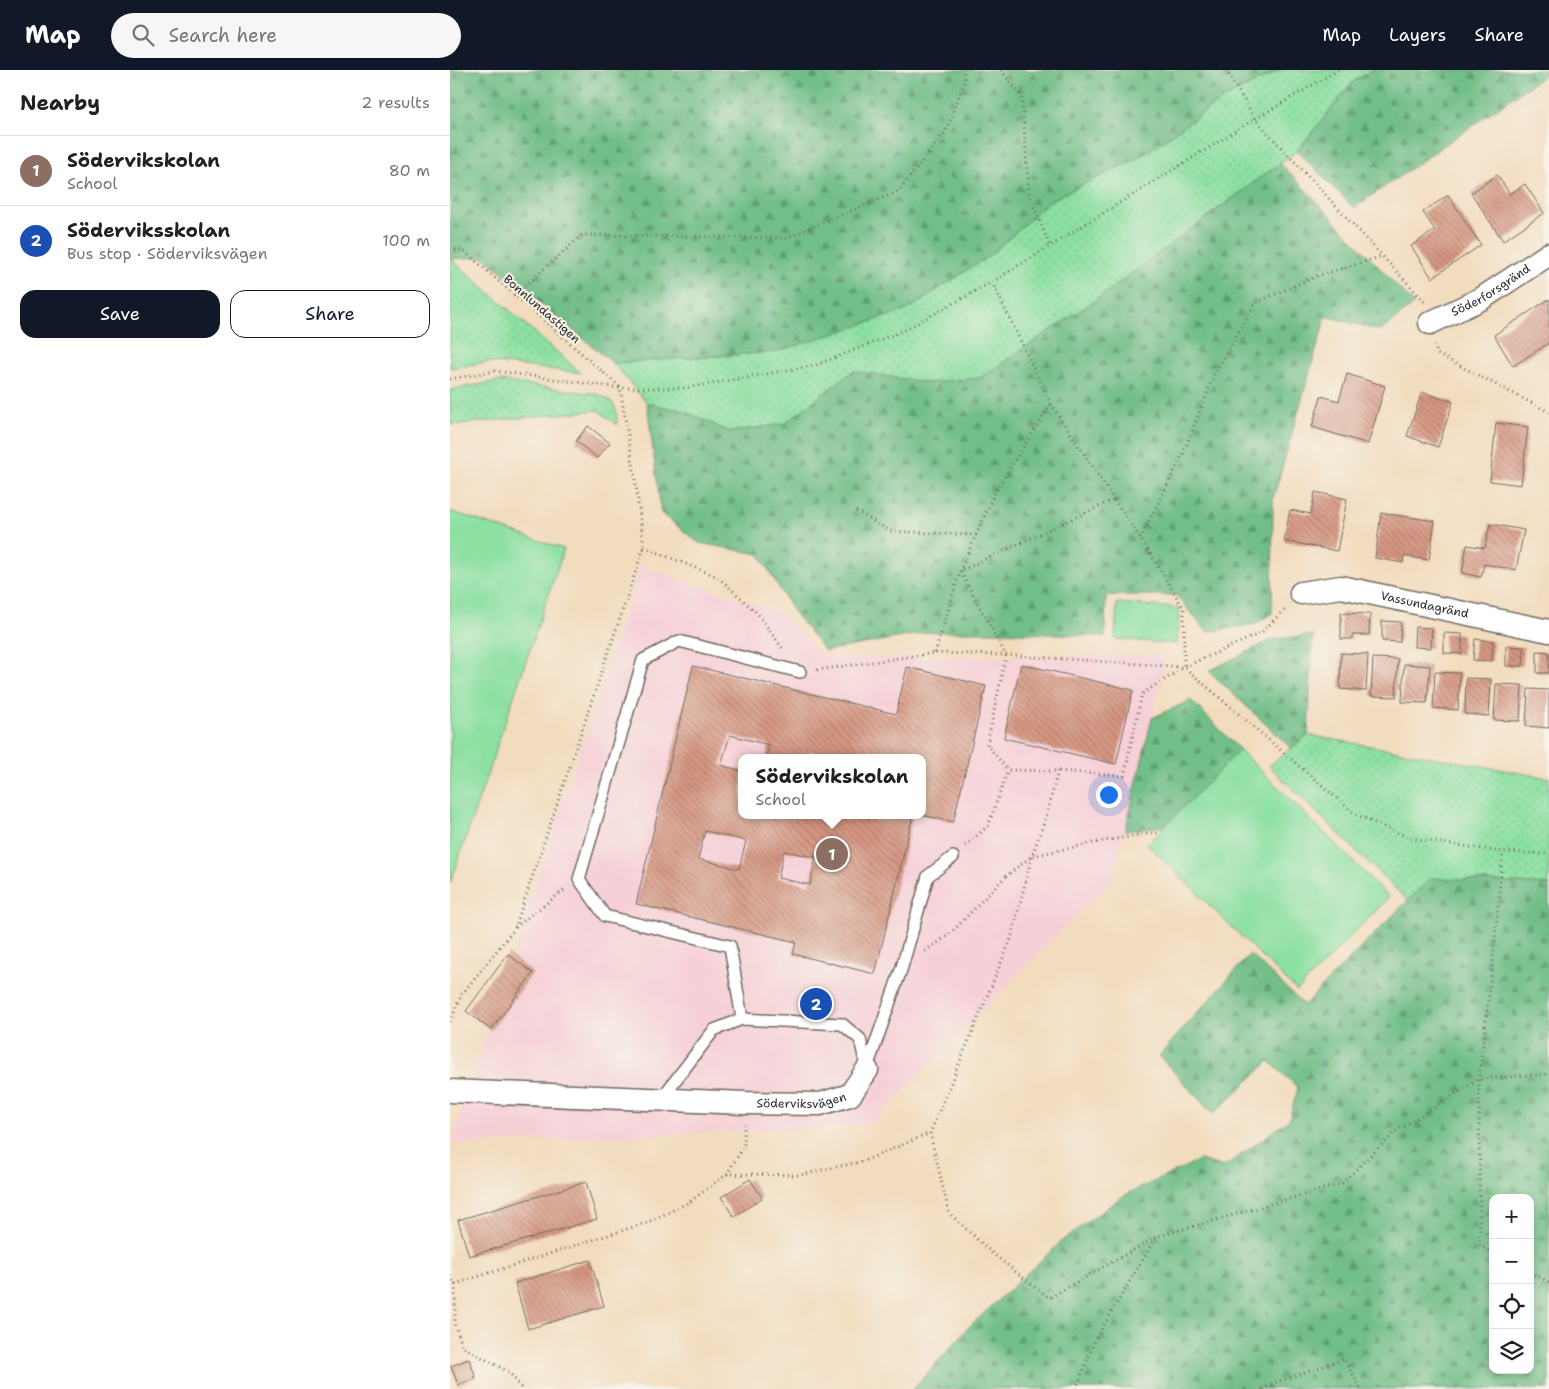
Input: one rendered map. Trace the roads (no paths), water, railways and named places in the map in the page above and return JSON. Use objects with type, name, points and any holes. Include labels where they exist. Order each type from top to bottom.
[{"type":"street","name":"Söderforsgränd","points":[[1430,323],[1481,299],[1549,254]]},
{"type":"street","name":"Vassundagränd","points":[[1301,593],[1341,587],[1549,631]]},
{"type":"street","name":"Söderviksvägen","points":[[450,1091],[744,1103],[820,1104],[850,1095],[867,1070]]},
{"type":"lane","points":[[742,1018],[730,946],[605,916],[579,879],[643,660],[679,640],[800,672]]},
{"type":"lane","points":[[867,1070],[902,967],[928,876],[953,857]]},
{"type":"lane","points":[[661,1099],[714,1030],[742,1018],[842,1024],[860,1039],[867,1070]]},
{"type":"place","name":"Södervikskolan","points":[[832,854]]},
{"type":"place","name":"Söderviksskolan","points":[[816,1004]]}]
